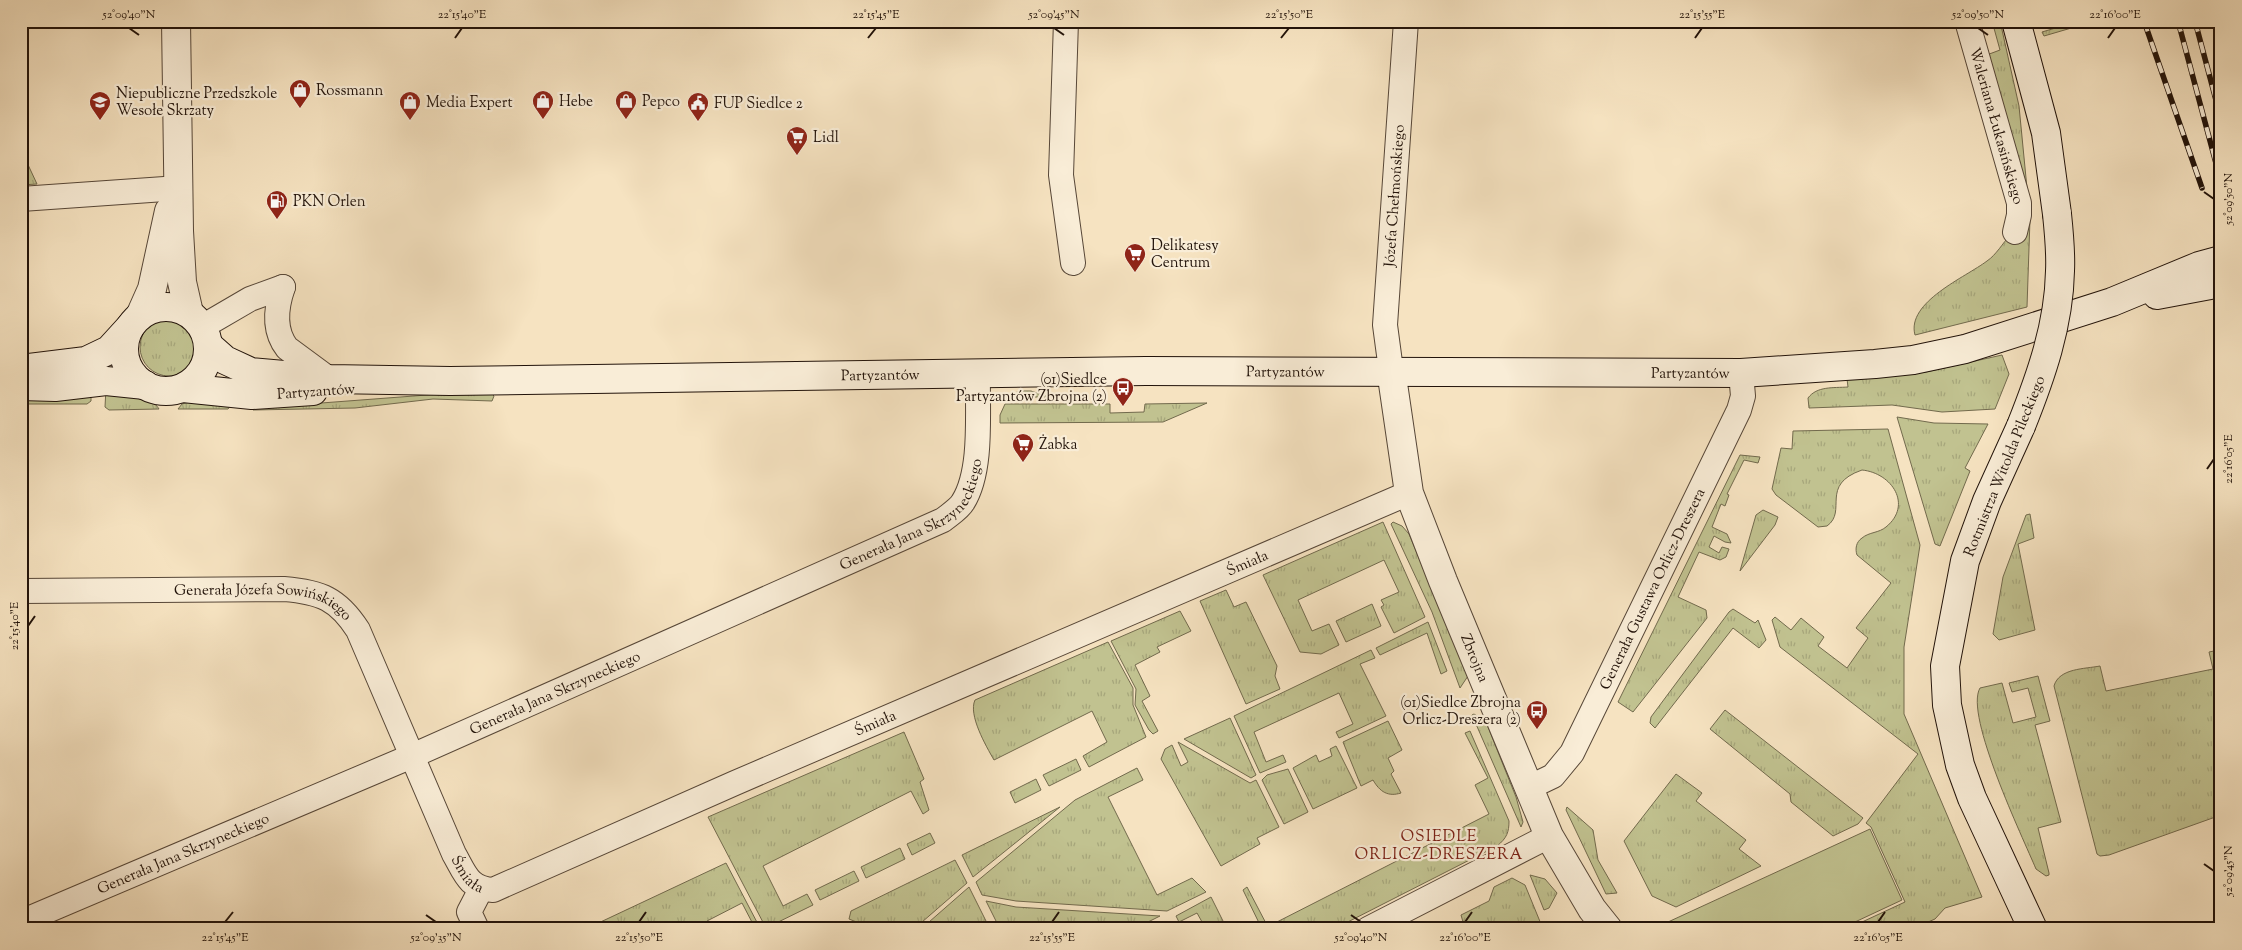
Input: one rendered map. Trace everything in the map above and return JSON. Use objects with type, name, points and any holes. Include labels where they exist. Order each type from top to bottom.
[{"type":"main road","points":[[21,386],[55,387],[106,381],[145,385],[163,390],[183,388],[194,381],[202,371],[208,358],[182,271],[178,181],[176,21]]},
{"type":"main road","name":"Rotmistrza Witolda Pileckiego","points":[[2016,21],[2046,133],[2058,214],[2060,271],[2056,316],[2045,365],[2021,426],[1987,501],[1964,561],[1945,666],[1947,705],[1960,765],[1972,798],[2033,929]]},
{"type":"main road","points":[[145,385],[134,376],[128,365],[124,353],[126,339],[152,289],[178,181]]},
{"type":"main road","name":"Partyzantów","points":[[200,328],[225,360],[251,372],[329,379],[450,381],[1391,370],[1741,373],[1913,360],[1965,349],[2112,302],[2199,266],[2221,260]]},
{"type":"main road","name":"Partyzantów","points":[[2112,302],[2221,283]]},
{"type":"main road","points":[[21,369],[86,361],[109,350],[135,322],[151,310],[164,307],[177,308],[200,328]]},
{"type":"main road","name":"Zbrojna","points":[[1391,370],[1409,492],[1443,582],[1530,787],[1548,836],[1592,909],[1608,929]]},
{"type":"main road","name":"Partyzantów","points":[[183,388],[252,395],[450,381]]},
{"type":"street","points":[[1066,21],[1062,175],[1073,263]]},
{"type":"street","name":"Józefa Chełmońskiego","points":[[1391,370],[1385,325],[1406,21]]},
{"type":"street","name":"Waleriana Łukasińskiego","points":[[1967,21],[2019,203],[2019,215],[2015,232]]},
{"type":"street","points":[[21,199],[178,181]]},
{"type":"street","points":[[200,328],[250,299],[283,287],[278,302],[277,319],[282,341],[287,348],[329,379]]},
{"type":"street","name":"Generała Gustawa Orlicz-Dreszera","points":[[1530,787],[1553,776],[1572,753],[1739,410],[1743,396],[1741,373]]},
{"type":"street","name":"Generała Jana Skrzyneckiego","points":[[21,922],[412,756],[943,520],[962,504],[972,483],[975,464],[978,374]]},
{"type":"street","name":"Śmiała","points":[[412,756],[454,854],[468,879],[481,889],[493,890],[735,783],[1409,492]]},
{"type":"street","name":"Generała Józefa Sowińskiego","points":[[21,591],[284,588],[304,590],[324,597],[345,610],[358,630],[412,756]]},
{"type":"street","points":[[1368,929],[1548,836]]},
{"type":"street","points":[[476,929],[469,912],[481,889]]},
{"type":"green space","points":[[1992,21],[2000,21],[2019,106],[2030,219],[2027,307],[1915,335],[1915,323],[1928,301],[1990,258],[2010,235],[2023,237],[1984,56],[2000,50]]},
{"type":"green space","points":[[2079,21],[2087,21],[2085,24],[2044,36],[2042,32]]},
{"type":"green space","points":[[23,154],[37,184],[21,185]]},
{"type":"green space","points":[[163,318],[175,318],[190,326],[198,341],[198,353],[190,368],[175,376],[163,376],[148,368],[140,353],[140,341],[148,326]]},
{"type":"green space","points":[[2002,355],[2009,374],[1995,409],[1942,412],[1892,405],[1809,408],[1808,398],[1812,394],[1826,388],[1848,387],[1847,379],[1926,372]]},
{"type":"green space","points":[[106,388],[143,397],[155,404],[159,409],[109,410],[105,407]]},
{"type":"green space","points":[[91,390],[91,401],[87,404],[21,404],[21,397]]},
{"type":"green space","points":[[1020,391],[1031,391],[1049,397],[1005,397]]},
{"type":"green space","points":[[440,394],[492,394],[494,396],[492,401],[433,399],[355,408],[253,410],[252,403],[295,405]]},
{"type":"green space","points":[[198,400],[232,404],[228,409],[178,409],[182,404]]},
{"type":"green space","points":[[1207,403],[1163,422],[1000,423],[1000,415],[1005,404],[1110,404],[1110,413],[1144,412],[1145,404]]},
{"type":"green space","points":[[1897,417],[1934,423],[1988,424],[1965,468],[1970,471],[1940,546],[1935,544]]},
{"type":"green space","points":[[1888,429],[1920,545],[1904,647],[1904,714],[1982,897],[1945,908],[1935,919],[1912,929],[1847,929],[1905,902],[1871,827],[1866,823],[1918,754],[1780,647],[1772,620],[1775,617],[1791,630],[1801,618],[1824,637],[1818,646],[1847,668],[1868,638],[1856,628],[1891,583],[1857,555],[1856,546],[1862,538],[1886,527],[1894,518],[1898,509],[1898,500],[1895,491],[1882,477],[1873,472],[1862,470],[1849,476],[1841,483],[1836,498],[1833,520],[1827,526],[1818,527],[1776,495],[1772,489],[1781,448],[1792,449],[1793,431]]},
{"type":"green space","points":[[1740,455],[1760,457],[1758,463],[1744,460],[1727,494],[1729,495],[1725,506],[1721,504],[1712,527],[1727,534],[1731,543],[1714,536],[1709,547],[1719,553],[1722,547],[1729,549],[1726,557],[1720,560],[1699,552],[1678,597],[1706,610],[1707,618],[1633,712],[1618,702]]},
{"type":"green space","points":[[1763,510],[1778,517],[1775,525],[1740,571],[1756,515]]},
{"type":"green space","points":[[2030,514],[2034,538],[2018,544],[2035,630],[1999,640],[1993,634],[2003,577],[2026,515]]},
{"type":"green space","points":[[1383,522],[1425,617],[1394,633],[1381,607],[1384,605],[1381,600],[1399,592],[1384,560],[1298,600],[1312,631],[1329,624],[1339,645],[1321,654],[1300,652],[1263,575]]},
{"type":"green space","points":[[1393,522],[1402,526],[1409,534],[1468,676],[1460,688],[1432,612],[1391,524]]},
{"type":"green space","points":[[1226,590],[1234,607],[1246,602],[1277,666],[1275,676],[1280,689],[1246,704],[1200,601]]},
{"type":"green space","points":[[1372,604],[1381,626],[1346,642],[1336,621]]},
{"type":"green space","points":[[1733,609],[1755,623],[1758,620],[1766,640],[1759,648],[1733,628],[1655,728],[1650,723],[1651,717]]},
{"type":"green space","points":[[1180,611],[1191,631],[1157,647],[1160,652],[1135,665],[1150,696],[1142,701],[1158,731],[1153,734],[1135,705],[1136,689],[1111,641]]},
{"type":"green space","points":[[1428,622],[1447,671],[1441,674],[1427,633],[1380,655],[1376,648]]},
{"type":"green space","points":[[1108,642],[1133,688],[1133,705],[1146,737],[1089,767],[1083,756],[1107,742],[1092,711],[994,760],[976,722],[973,706],[975,700]]},
{"type":"green space","points":[[1371,650],[1375,658],[1360,664],[1386,716],[1339,738],[1336,732],[1353,724],[1339,693],[1254,732],[1266,762],[1283,755],[1286,762],[1260,773],[1234,716]]},
{"type":"green space","points":[[2219,650],[2221,657],[2221,815],[2109,855],[2100,856],[2097,854],[2054,686],[2057,680],[2073,670],[2100,666],[2106,691],[2213,669],[2209,652]]},
{"type":"green space","points":[[2038,676],[2050,721],[2035,725],[2061,822],[2038,828],[2049,873],[2046,876],[2036,869],[2008,805],[1987,749],[1977,702],[1980,688],[2002,683],[2013,723],[2036,717],[2028,688],[2012,692],[2009,683]]},
{"type":"green space","points":[[1725,710],[1863,818],[1858,824],[1833,836],[1791,802],[1790,794],[1710,729]]},
{"type":"green space","points":[[1474,714],[1486,722],[1516,797],[1523,822],[1521,827],[1472,715]]},
{"type":"green space","points":[[1230,718],[1256,775],[1251,778],[1184,739]]},
{"type":"green space","points":[[1388,721],[1402,750],[1388,758],[1394,771],[1391,774],[1401,793],[1396,794],[1388,794],[1379,788],[1373,780],[1361,786],[1343,742]]},
{"type":"green space","points":[[1470,731],[1509,821],[1507,835],[1503,840],[1497,846],[1334,929],[1276,929],[1273,924],[1489,814],[1475,785],[1488,778],[1465,733]]},
{"type":"green space","points":[[904,732],[924,779],[920,782],[929,810],[923,814],[911,791],[763,866],[783,906],[807,894],[813,905],[766,928],[708,817]]},
{"type":"green space","points":[[1178,742],[1250,783],[1256,780],[1279,827],[1257,838],[1260,844],[1221,866],[1161,759],[1165,749],[1172,745],[1181,766],[1188,762]]},
{"type":"green space","points":[[1336,746],[1357,788],[1313,809],[1293,768],[1316,755],[1319,762],[1332,756],[1330,749]]},
{"type":"green space","points":[[1076,759],[1081,770],[1049,786],[1043,775]]},
{"type":"green space","points":[[1137,768],[1143,780],[1108,797],[1157,895],[1192,878],[1206,892],[1167,911],[1016,901],[982,895],[976,882],[1075,800]]},
{"type":"green space","points":[[1288,769],[1308,812],[1284,824],[1262,780],[1267,775]]},
{"type":"green space","points":[[1676,774],[1702,793],[1696,801],[1746,840],[1739,849],[1761,866],[1676,907],[1652,896],[1624,841]]},
{"type":"green space","points":[[1036,779],[1041,790],[1015,803],[1010,792]]},
{"type":"green space","points":[[1060,807],[973,877],[962,855]]},
{"type":"green space","points":[[1567,807],[1593,830],[1598,860],[1617,893],[1606,894],[1566,810]]},
{"type":"green space","points":[[1870,829],[1902,900],[1840,929],[1671,929],[1668,922]]},
{"type":"green space","points":[[930,833],[935,843],[912,855],[907,844]]},
{"type":"green space","points":[[900,848],[905,859],[866,878],[861,867]]},
{"type":"green space","points":[[955,860],[967,883],[914,929],[874,929],[849,919],[851,911]]},
{"type":"green space","points":[[726,863],[760,928],[754,926],[742,903],[707,921],[711,929],[594,929],[592,926]]},
{"type":"green space","points":[[854,871],[859,881],[820,900],[815,890]]},
{"type":"green space","points":[[1530,875],[1545,879],[1557,893],[1549,908],[1544,910]]},
{"type":"green space","points":[[1512,878],[1525,885],[1541,924],[1539,929],[1465,929],[1461,915],[1489,901],[1494,887]]},
{"type":"green space","points":[[969,887],[990,929],[921,929]]},
{"type":"green space","points":[[1247,887],[1269,929],[1262,929],[1243,890]]},
{"type":"green space","points":[[1211,897],[1227,929],[1206,929],[1197,913],[1179,922],[1176,916]]},
{"type":"green space","points":[[986,901],[1016,907],[1160,916],[1134,929],[1000,929]]},
{"type":"railway","points":[[2144,21],[2202,188]]},
{"type":"railway","points":[[2178,21],[2221,182]]},
{"type":"railway","points":[[2195,21],[2221,119]]},
{"type":"railway","points":[[2218,21],[2221,34]]},
{"type":"place","name":"Rossmann","points":[[300,109]]},
{"type":"place","name":"Hebe","points":[[543,120]]},
{"type":"place","name":"Pepco","points":[[626,120]]},
{"type":"place","name":"Niepubliczne Przedszkole Wesołe Skrzaty","points":[[100,121]]},
{"type":"place","name":"Media Expert","points":[[410,121]]},
{"type":"place","name":"FUP Siedlce 2","points":[[698,122]]},
{"type":"place","name":"Lidl","points":[[797,156]]},
{"type":"place","name":"PKN Orlen","points":[[277,220]]},
{"type":"place","name":"Delikatesy Centrum","points":[[1135,273]]},
{"type":"place","name":"(01)Siedlce Partyzantów Zbrojna (2)","points":[[1123,407]]},
{"type":"place","name":"Żabka","points":[[1023,463]]},
{"type":"place","name":"(01)Siedlce Zbrojna Orlicz-Dreszera (2)","points":[[1537,730]]},
{"type":"district","name":"OSIEDLE ORLICZ-DRESZERA","points":[[1439,844]]}]
